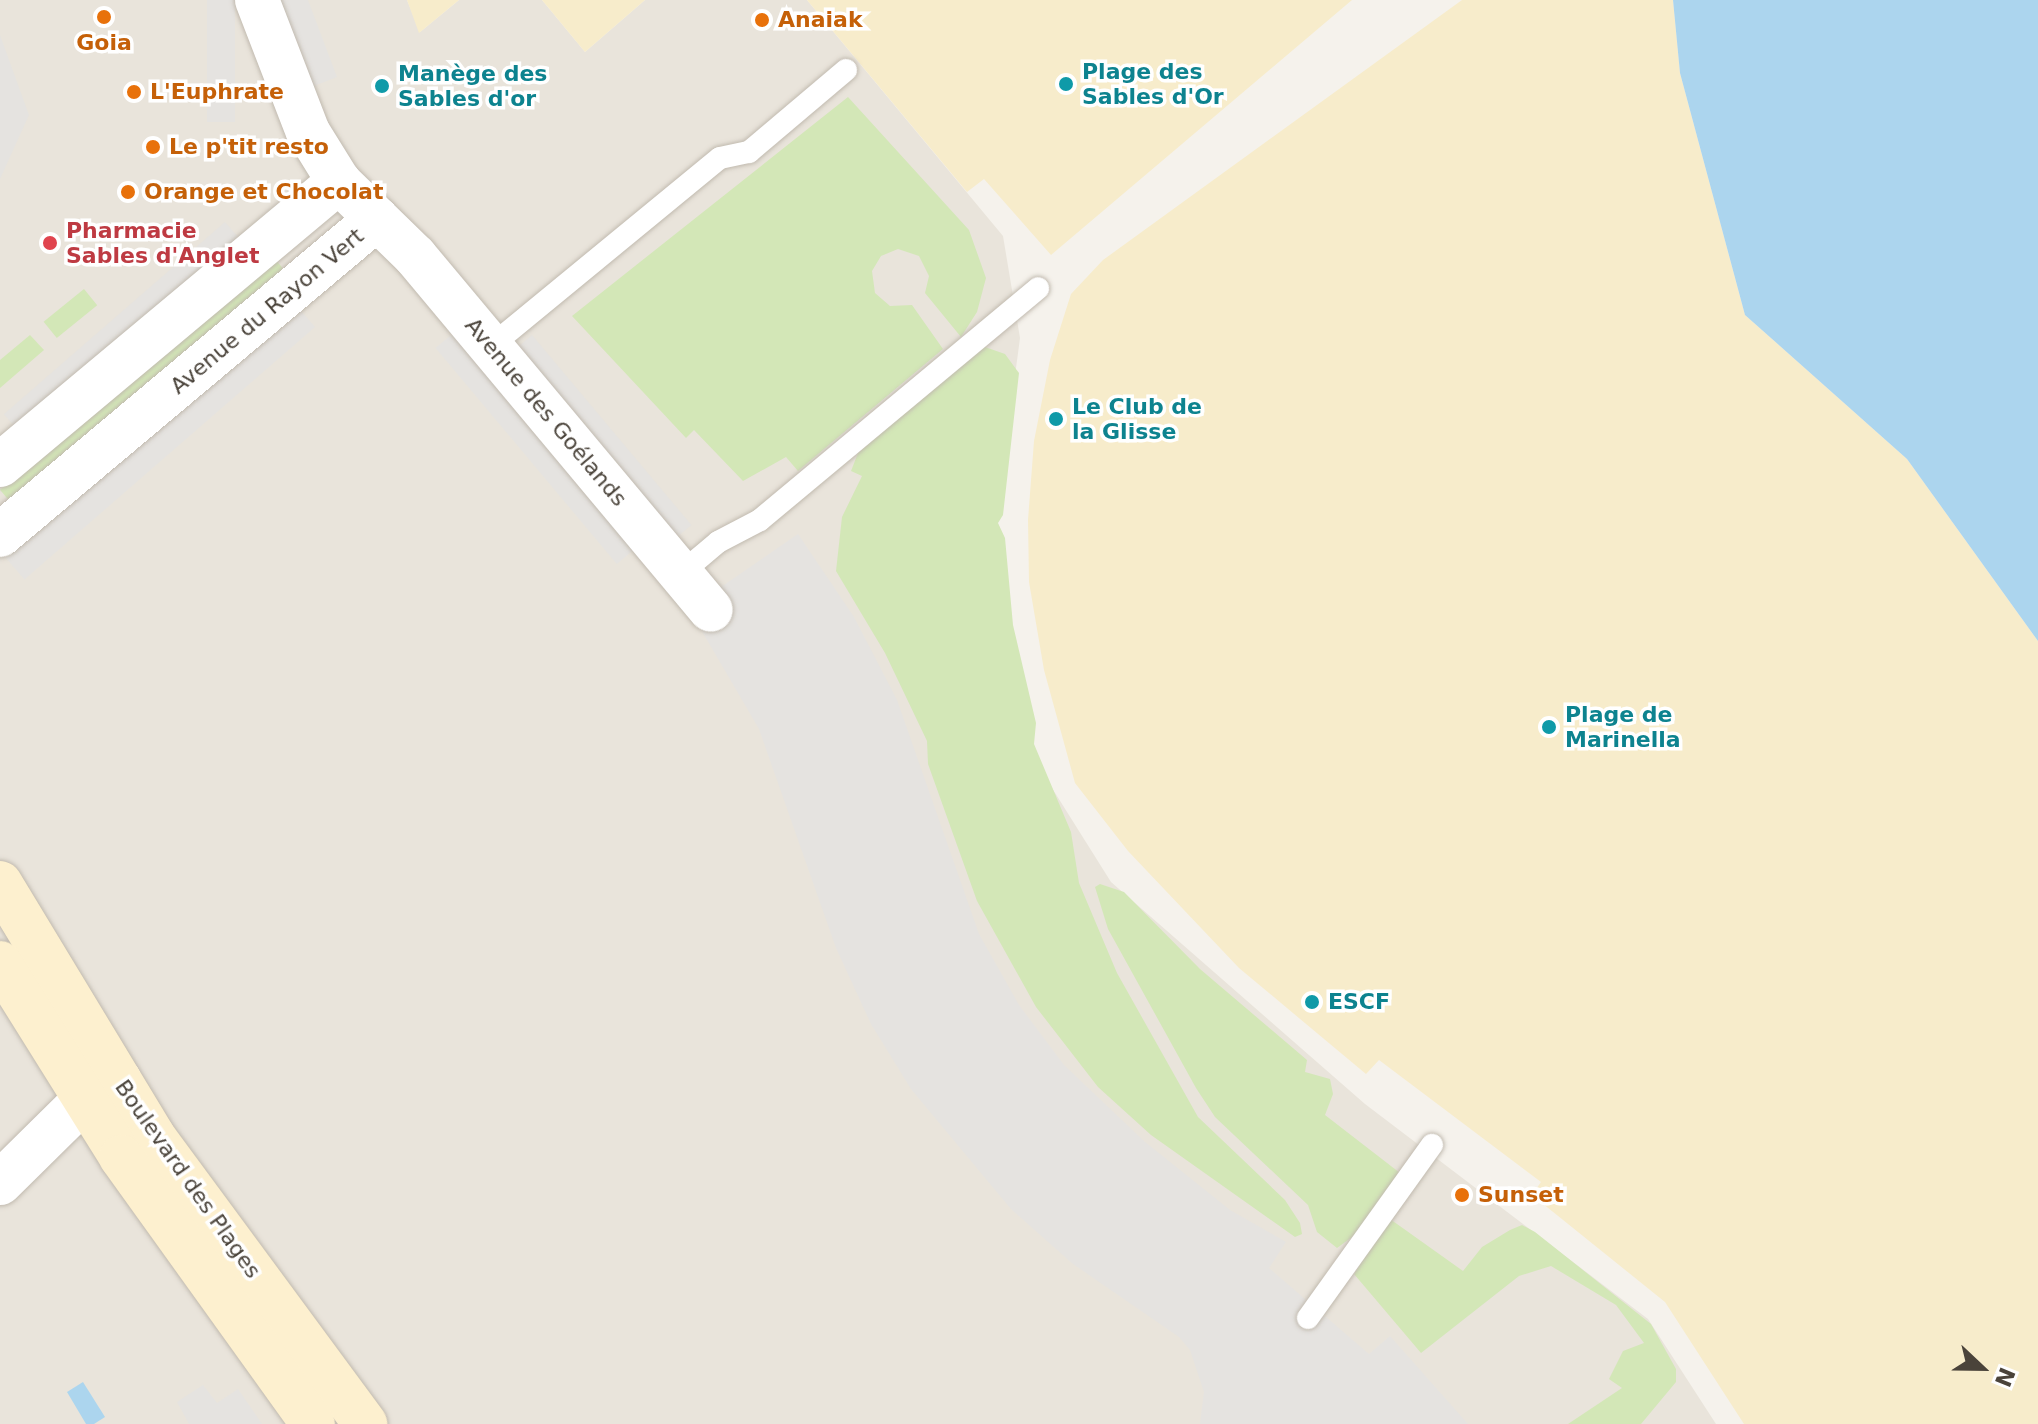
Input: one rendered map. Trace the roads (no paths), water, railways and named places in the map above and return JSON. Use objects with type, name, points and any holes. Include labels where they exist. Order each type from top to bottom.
[{"type":"main road","name":"Boulevard des Plages","points":[[0,883],[102,1091],[153,1136],[365,1424]]},
{"type":"main road","name":"Boulevard des Plages","points":[[0,963],[102,1091],[313,1424]]},
{"type":"street","name":"Avenue du Rayon Vert","points":[[0,535],[377,219],[339,182],[308,132],[257,0]]},
{"type":"street","points":[[0,465],[339,182]]},
{"type":"street","name":"Avenue des Goélands","points":[[377,219],[491,346],[711,610]]},
{"type":"street","points":[[0,1183],[102,1091]]},
{"type":"lane","points":[[491,346],[720,158],[749,152],[846,70]]},
{"type":"lane","points":[[679,575],[718,542],[760,520],[1038,288]]},
{"type":"lane","points":[[1308,1318],[1432,1145]]},
{"type":"water","points":[[1673,0],[2038,0],[2038,641],[1907,459],[1745,315],[1680,73]]},
{"type":"water","points":[[83,1382],[105,1417],[94,1424],[86,1424],[67,1392]]},
{"type":"place","name":"Goia","points":[[104,17]]},
{"type":"place","name":"Anaiak","points":[[762,20]]},
{"type":"place","name":"Plage des Sables d'Or","points":[[1066,84]]},
{"type":"place","name":"Manège des Sables d'or","points":[[382,86]]},
{"type":"place","name":"L'Euphrate","points":[[134,92]]},
{"type":"place","name":"Le p'tit resto","points":[[153,147]]},
{"type":"place","name":"Orange et Chocolat","points":[[128,192]]},
{"type":"place","name":"Pharmacie Sables d'Anglet","points":[[50,243]]},
{"type":"place","name":"Le Club de la Glisse","points":[[1056,419]]},
{"type":"place","name":"Plage de Marinella","points":[[1549,727]]},
{"type":"place","name":"ESCF","points":[[1312,1002]]},
{"type":"place","name":"Sunset","points":[[1462,1195]]}]
